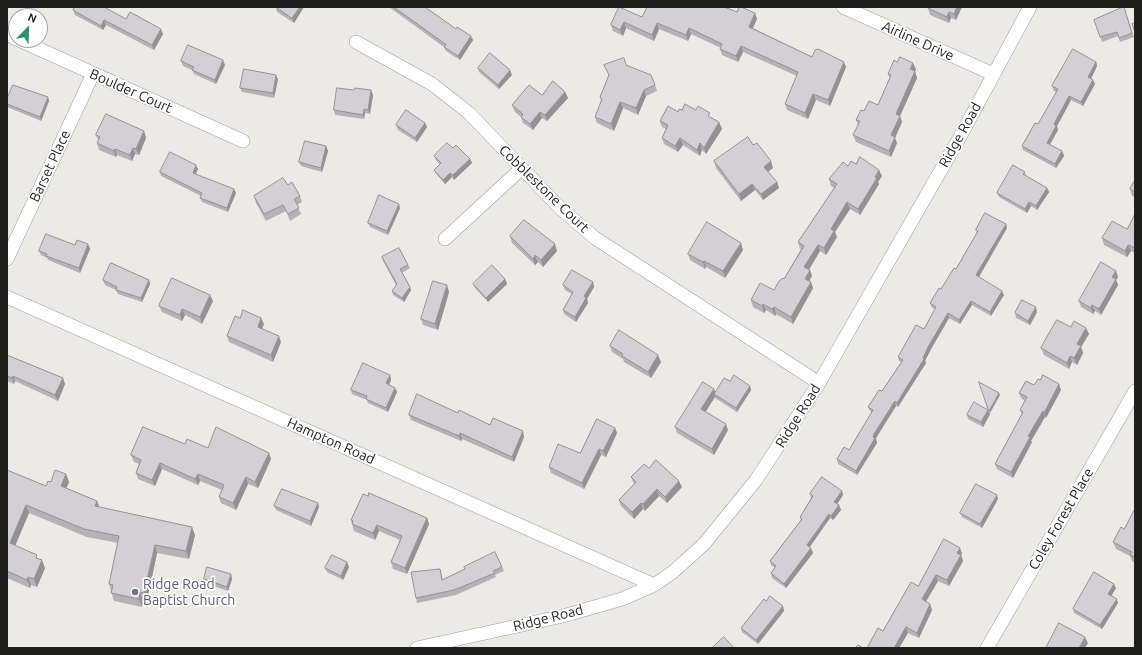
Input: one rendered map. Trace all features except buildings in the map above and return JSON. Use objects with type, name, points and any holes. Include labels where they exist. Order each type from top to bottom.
[{"type":"street","name":"Airline Drive","points":[[844,7],[993,74]]},
{"type":"street","name":"Ridge Road","points":[[417,648],[563,616],[622,598],[654,586],[673,572],[704,544],[756,480],[819,383],[953,148],[1030,7]]},
{"type":"street","name":"Cobblestone Court","points":[[356,42],[432,84],[454,100],[561,209],[595,238],[819,383]]},
{"type":"street","name":"Boulder Court","points":[[36,48],[243,141]]},
{"type":"street","name":"Barset Place","points":[[7,259],[93,74]]},
{"type":"street","points":[[445,239],[521,169]]},
{"type":"street","name":"Hampton Road","points":[[7,296],[654,586]]},
{"type":"street","name":"Coley Forest Place","points":[[987,648],[1135,391]]},
{"type":"place","name":"Ridge Road Baptist Church","points":[[135,592]]}]
